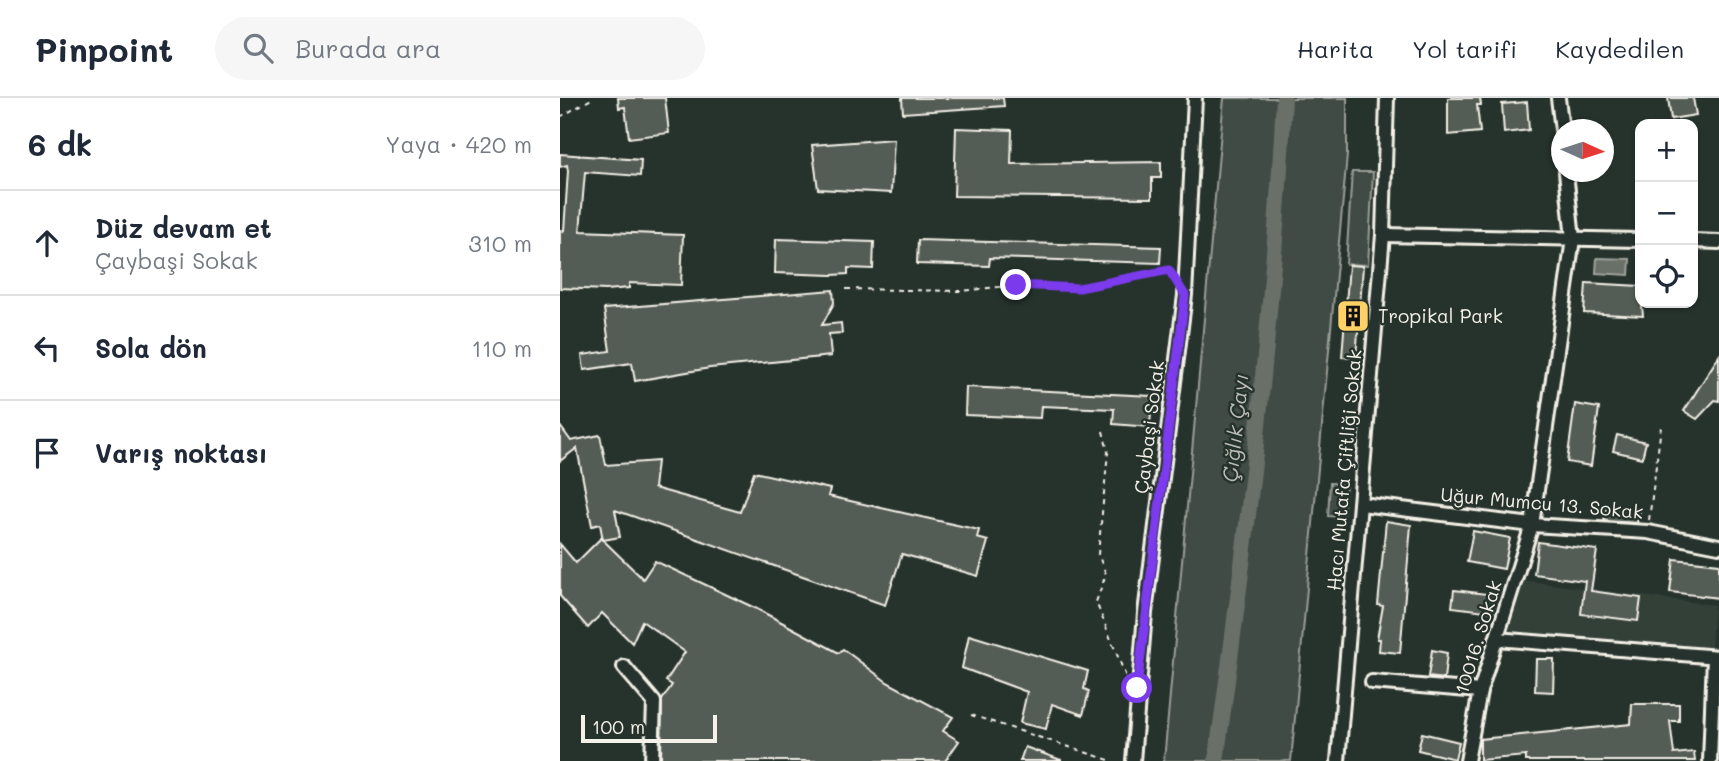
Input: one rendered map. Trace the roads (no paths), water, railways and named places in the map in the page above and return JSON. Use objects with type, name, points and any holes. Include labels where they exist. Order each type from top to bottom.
[{"type":"street","name":"Çaybaşi Sokak","points":[[1133,761],[1137,688],[1185,295],[1195,98]]},
{"type":"street","name":"Hacı Mutafa Çiftliği Sokak","points":[[1338,761],[1383,234],[1387,98]]},
{"type":"street","points":[[1558,98],[1561,119]]},
{"type":"street","name":"10016. Sokak","points":[[1466,761],[1479,691],[1532,525],[1573,239],[1567,182]]},
{"type":"street","points":[[1383,234],[1635,240]]},
{"type":"street","points":[[1698,241],[1719,242]]},
{"type":"street","name":"Uğur Mumcu 13. Sokak","points":[[1361,503],[1532,525],[1648,532],[1719,546]]},
{"type":"street","points":[[1496,639],[1716,657],[1710,761]]},
{"type":"street","points":[[624,667],[654,702],[652,761]]},
{"type":"street","points":[[1372,682],[1479,691]]},
{"type":"waterway","name":"Çığlık Çayı","points":[[1216,761],[1258,430],[1284,98]]},
{"type":"place","name":"Tropikal Park","points":[[1353,316]]}]
